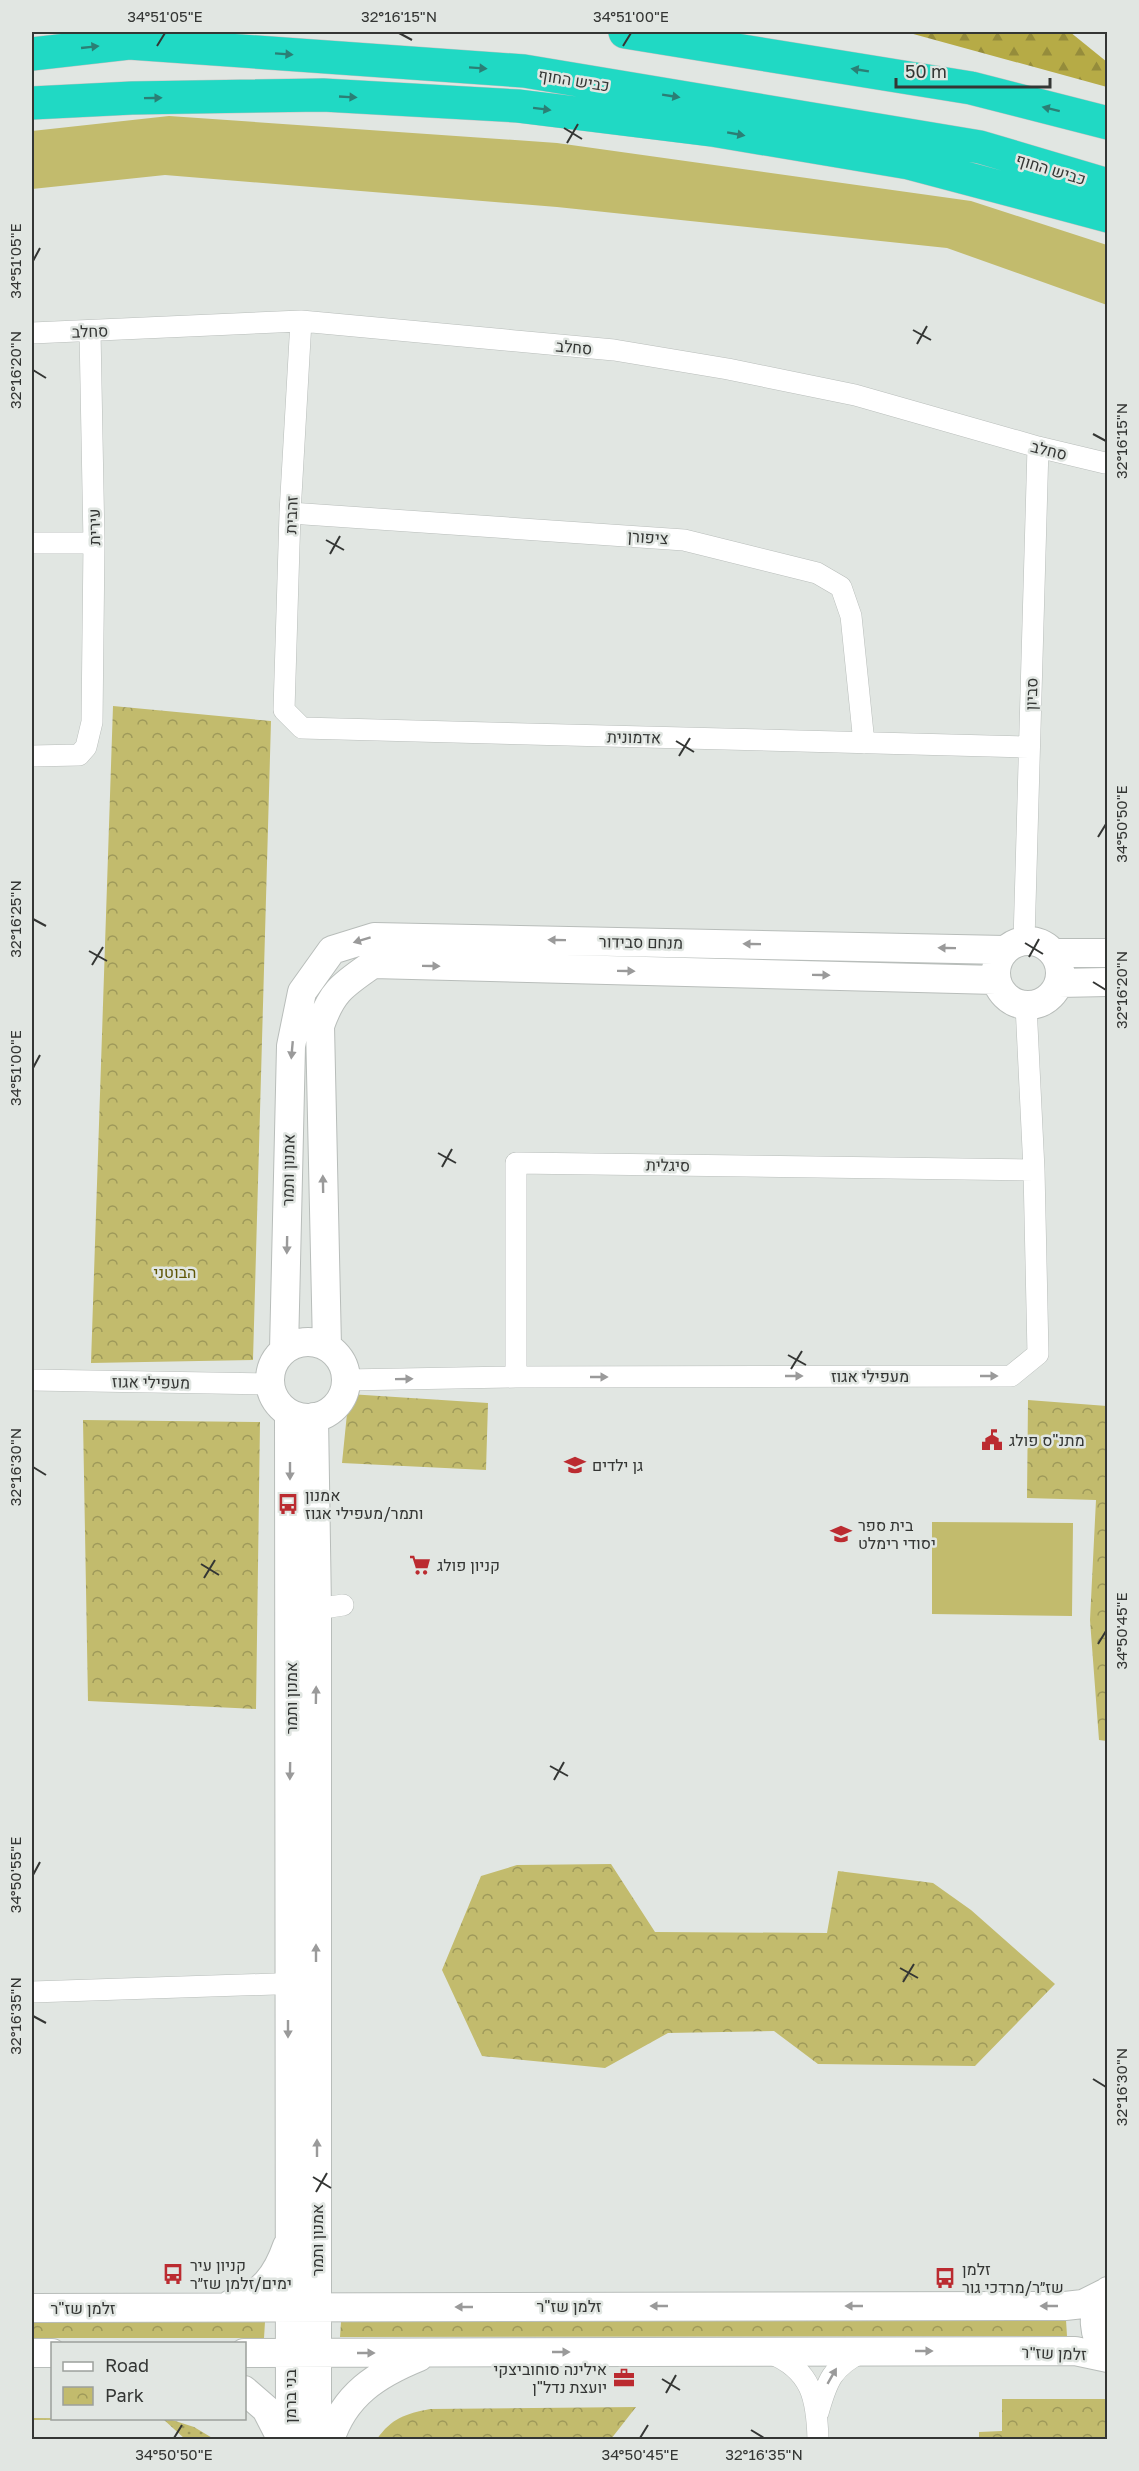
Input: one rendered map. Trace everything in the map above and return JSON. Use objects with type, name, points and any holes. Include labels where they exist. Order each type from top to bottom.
[{"type":"highway","points":[[625,32],[971,88],[1107,123]]},
{"type":"highway","name":"כביש החוף","points":[[32,54],[129,43],[524,71],[980,147],[1107,185]]},
{"type":"highway","points":[[32,103],[132,98],[323,95],[518,106],[712,130],[909,163],[1107,216]]},
{"type":"street","name":"סחלב","points":[[32,333],[301,321],[614,350],[728,369],[855,395],[1038,447],[1105,463]]},
{"type":"street","name":"זהבית","points":[[284,710],[290,513],[301,321]]},
{"type":"street","name":"עירית","points":[[32,756],[79,755],[86,747],[92,722],[94,543],[90,331]]},
{"type":"street","name":"סביון","points":[[1015,945],[1029,747],[1038,447]]},
{"type":"street","name":"ציפורן","points":[[290,513],[684,540],[817,573],[841,587],[851,616],[864,743]]},
{"type":"street","points":[[32,543],[94,543]]},
{"type":"street","name":"אדמונית","points":[[284,710],[302,728],[1029,747]]},
{"type":"street","name":"מנחם סבידור","points":[[302,992],[332,950],[374,937],[1015,945]]},
{"type":"street","points":[[1035,941],[1053,953],[1060,972],[1059,983],[1046,1000],[1026,1005],[1016,1003],[1007,997],[996,980],[999,958],[1015,945],[1035,941]]},
{"type":"street","points":[[1053,953],[1107,953]]},
{"type":"street","name":"מנחם סבידור","points":[[327,1006],[339,988],[373,964],[996,980]]},
{"type":"street","points":[[1059,983],[1107,982]]},
{"type":"street","name":"אמנון ותמר","points":[[284,1350],[291,1046],[302,992]]},
{"type":"street","name":"מעפילי אגוז","points":[[346,1380],[516,1377],[1011,1376],[1038,1354],[1034,1170],[1026,1005]]},
{"type":"street","name":"אמנון ותמר","points":[[327,1006],[320,1026],[327,1347]]},
{"type":"street","name":"סיגלית","points":[[516,1377],[516,1163],[1034,1170]]},
{"type":"street","points":[[302,1342],[315,1342],[327,1347],[344,1367],[346,1380],[344,1393],[337,1404],[327,1413],[302,1415],[274,1397],[270,1384],[271,1372],[276,1359],[284,1350],[302,1342]]},
{"type":"street","name":"מעפילי אגוז","points":[[32,1380],[270,1384]]},
{"type":"street","name":"אמנון ותמר","points":[[302,1415],[330,1607],[316,1983],[317,2248],[304,2307]]},
{"type":"street","name":"אמנון ותמר","points":[[302,1415],[291,1715],[288,1983],[290,2238],[304,2307],[304,2353]]},
{"type":"street","points":[[32,1992],[316,1983]]},
{"type":"street","points":[[220,2307],[241,2302],[260,2291],[273,2278],[290,2238]]},
{"type":"street","points":[[317,2248],[322,2266],[332,2279],[358,2298],[385,2307]]},
{"type":"street","points":[[1106,2292],[1096,2310],[1094,2327],[1098,2343],[1107,2357]]},
{"type":"street","name":"זלמן שז\"ר","points":[[32,2308],[1065,2306],[1083,2304],[1106,2292]]},
{"type":"street","name":"זלמן שז\"ר","points":[[246,2353],[1075,2351],[1107,2357]]},
{"type":"street","points":[[767,2352],[795,2366],[812,2391],[817,2413],[818,2439]]},
{"type":"street","points":[[817,2413],[836,2369],[845,2360],[862,2352]]},
{"type":"street","points":[[32,2353],[51,2353]]},
{"type":"street","name":"בני ברמן","points":[[290,2439],[304,2353]]},
{"type":"street","name":"בני ברמן","points":[[304,2353],[317,2439]]},
{"type":"street","points":[[330,2439],[340,2415],[356,2393],[381,2374],[428,2353]]},
{"type":"street","points":[[246,2392],[266,2409],[282,2439]]},
{"type":"green space","points":[[906,32],[1070,32],[1107,62],[1107,87]]},
{"type":"green space","points":[[169,116],[557,143],[971,201],[1107,245],[1107,305],[947,248],[557,207],[165,175],[32,189],[32,131]]},
{"type":"green space","name":"הבוטני","points":[[113,706],[271,721],[253,1360],[91,1363]]},
{"type":"green space","points":[[349,1394],[488,1403],[486,1470],[342,1463]]},
{"type":"green space","points":[[1028,1400],[1107,1406],[1107,1741],[1099,1740],[1090,1620],[1096,1500],[1027,1498]]},
{"type":"green space","points":[[83,1420],[260,1422],[256,1709],[88,1701]]},
{"type":"green space","points":[[932,1522],[1073,1523],[1072,1616],[932,1614]]},
{"type":"green space","points":[[611,1864],[655,1932],[827,1933],[838,1871],[933,1883],[971,1910],[1055,1984],[975,2066],[818,2064],[774,2031],[668,2033],[605,2068],[482,2056],[442,1970],[481,1876],[517,1865]]},
{"type":"green space","points":[[1066,2320],[1067,2336],[340,2337],[341,2322]]},
{"type":"green space","points":[[32,2322],[265,2322],[264,2338],[32,2338]]},
{"type":"green space","points":[[1002,2399],[1107,2399],[1107,2439],[979,2439],[979,2432],[1002,2431]]},
{"type":"green space","points":[[636,2407],[611,2439],[377,2439],[388,2426],[400,2418],[430,2409]]},
{"type":"green space","points":[[32,2418],[51,2418],[51,2420],[32,2420]]},
{"type":"green space","points":[[164,2420],[172,2420],[194,2427],[214,2439],[185,2439]]},
{"type":"place","name":"מתנ\"ס פולג","points":[[992,1440]]},
{"type":"place","name":"גן ילדים","points":[[575,1465]]},
{"type":"place","name":"אמנון ותמר/מעפילי אגוז","points":[[288,1504]]},
{"type":"place","name":"בית ספר יסודי רימלט","points":[[841,1534]]},
{"type":"place","name":"קניון פולג","points":[[420,1565]]},
{"type":"place","name":"קניון עיר ימים/זלמן שז״ר","points":[[173,2274]]},
{"type":"place","name":"זלמן שז״ר/מרדכי גור","points":[[945,2278]]},
{"type":"place","name":"אילינה סוחוביצקי יועצת נדל\"ן","points":[[624,2378]]}]
